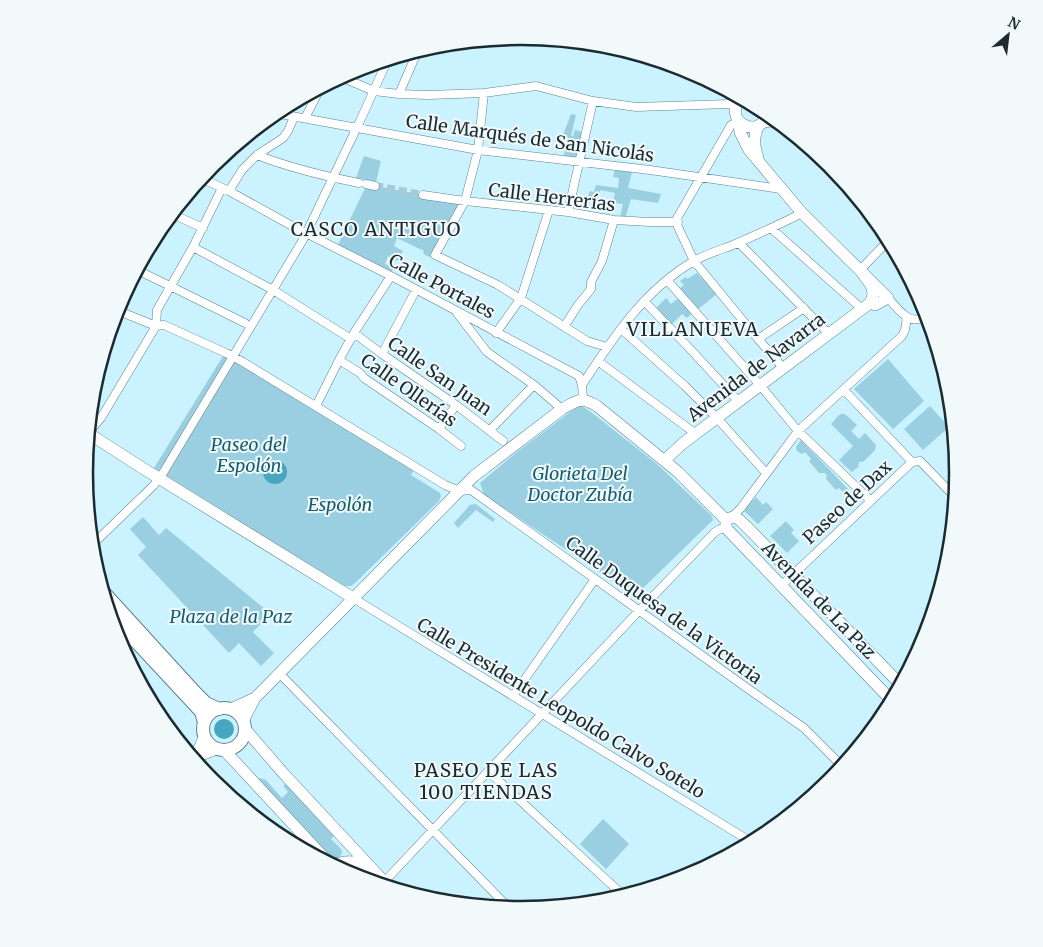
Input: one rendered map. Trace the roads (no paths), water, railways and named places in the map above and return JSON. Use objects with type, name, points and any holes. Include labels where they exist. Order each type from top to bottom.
[{"type":"main road","points":[[739,104],[736,114],[744,126],[750,128],[764,120]]},
{"type":"main road","points":[[758,159],[755,140],[756,132],[764,120]]},
{"type":"main road","points":[[739,121],[739,129],[749,150],[802,213],[888,298]]},
{"type":"main road","points":[[860,270],[874,293],[866,306]]},
{"type":"main road","name":"Avenida de Navarra","points":[[665,460],[696,434],[866,306],[875,305],[888,298]]},
{"type":"main road","points":[[122,627],[201,712],[204,722],[204,737],[211,746],[228,750],[242,740],[244,725],[255,698],[474,476],[562,409],[579,400]]},
{"type":"main road","name":"Avenida de La Paz","points":[[579,400],[588,401],[597,406],[678,472],[728,522],[781,586],[887,697]]},
{"type":"main road","points":[[95,437],[353,598]]},
{"type":"main road","name":"Avenida de La Paz","points":[[728,522],[736,517],[746,526],[897,681]]},
{"type":"main road","points":[[113,602],[206,703],[240,716],[244,725],[284,774],[381,878]]},
{"type":"main road","points":[[204,722],[210,713],[255,698]]},
{"type":"main road","points":[[197,753],[204,737]]},
{"type":"main road","points":[[200,757],[220,749]]},
{"type":"main road","points":[[220,749],[315,849]]},
{"type":"main road","points":[[344,862],[348,856],[348,843]]},
{"type":"main road","points":[[344,862],[357,862],[372,868]]},
{"type":"street","points":[[399,94],[414,59]]},
{"type":"street","points":[[98,537],[154,486],[159,478],[306,233],[384,68]]},
{"type":"street","points":[[351,81],[374,91],[428,96],[484,93],[536,86],[593,101],[636,107],[738,103]]},
{"type":"street","points":[[484,93],[478,150],[465,201],[435,255],[521,298],[587,342],[607,347]]},
{"type":"street","points":[[305,118],[316,98]]},
{"type":"street","points":[[568,212],[593,101]]},
{"type":"street","name":"Calle Marqués de San Nicolás","points":[[286,115],[478,150],[782,189]]},
{"type":"street","points":[[96,423],[156,326],[156,310],[225,189],[257,156],[283,138],[294,117]]},
{"type":"street","points":[[739,121],[730,125],[676,220],[694,261],[784,369]]},
{"type":"street","points":[[257,156],[333,178],[375,186]]},
{"type":"street","name":"Calle Portales","points":[[209,181],[579,376],[582,385]]},
{"type":"street","name":"Calle Herrerías","points":[[423,195],[568,212],[614,220],[678,222]]},
{"type":"street","points":[[496,333],[521,298],[550,210]]},
{"type":"street","points":[[579,400],[582,385],[607,347],[637,308],[667,280],[694,261],[772,229],[802,213]]},
{"type":"street","points":[[179,217],[203,228]]},
{"type":"street","points":[[564,327],[591,289],[591,282],[602,261],[614,220]]},
{"type":"street","points":[[772,229],[866,306]]},
{"type":"street","points":[[739,243],[829,334]]},
{"type":"street","points":[[860,270],[884,245]]},
{"type":"street","name":"Calle San Juan","points":[[193,247],[355,336],[456,405],[503,441]]},
{"type":"street","points":[[143,273],[245,323]]},
{"type":"street","points":[[316,406],[339,360],[391,276]]},
{"type":"street","points":[[667,280],[798,431],[870,501]]},
{"type":"street","points":[[382,354],[416,290]]},
{"type":"street","points":[[888,298],[907,317],[913,320],[920,319]]},
{"type":"street","points":[[644,301],[739,402]]},
{"type":"street","points":[[758,340],[804,308]]},
{"type":"street","points":[[454,310],[487,352],[534,385],[562,409]]},
{"type":"street","name":"Calle Duquesa de la Victoria","points":[[125,313],[156,326],[164,325],[233,356],[445,486],[459,491],[471,490],[804,728],[838,762]]},
{"type":"street","points":[[391,881],[433,830],[488,771],[639,611],[715,532],[741,508],[798,431],[902,336],[907,317]]},
{"type":"street","points":[[621,329],[685,386],[717,418],[766,473]]},
{"type":"street","name":"Calle Ollerías","points":[[339,360],[462,446]]},
{"type":"street","points":[[598,361],[696,434]]},
{"type":"street","points":[[490,430],[534,385]]},
{"type":"street","points":[[844,390],[912,462],[920,461],[949,491]]},
{"type":"street","points":[[439,429],[456,405]]},
{"type":"street","name":"Paseo de Dax","points":[[781,586],[912,462]]},
{"type":"street","points":[[513,696],[595,579]]},
{"type":"street","name":"Calle Presidente Leopoldo Calvo Sotelo","points":[[353,598],[746,839]]},
{"type":"street","points":[[279,673],[503,901]]},
{"type":"street","points":[[488,771],[618,891]]},
{"type":"tunnel","points":[[375,186],[423,195]]},
{"type":"district","name":"CASCO ANTIGUO","points":[[376,229]]},
{"type":"district","name":"VILLANUEVA","points":[[693,329]]},
{"type":"district","name":"PASEO DE LAS 100 TIENDAS","points":[[486,781]]},
{"type":"park label","name":"Paseo del Espolón","points":[[249,454]]},
{"type":"park label","name":"Glorieta Del Doctor Zubía","points":[[580,483]]},
{"type":"park label","name":"Espolón","points":[[340,504]]},
{"type":"park label","name":"Plaza de la Paz","points":[[231,616]]}]
